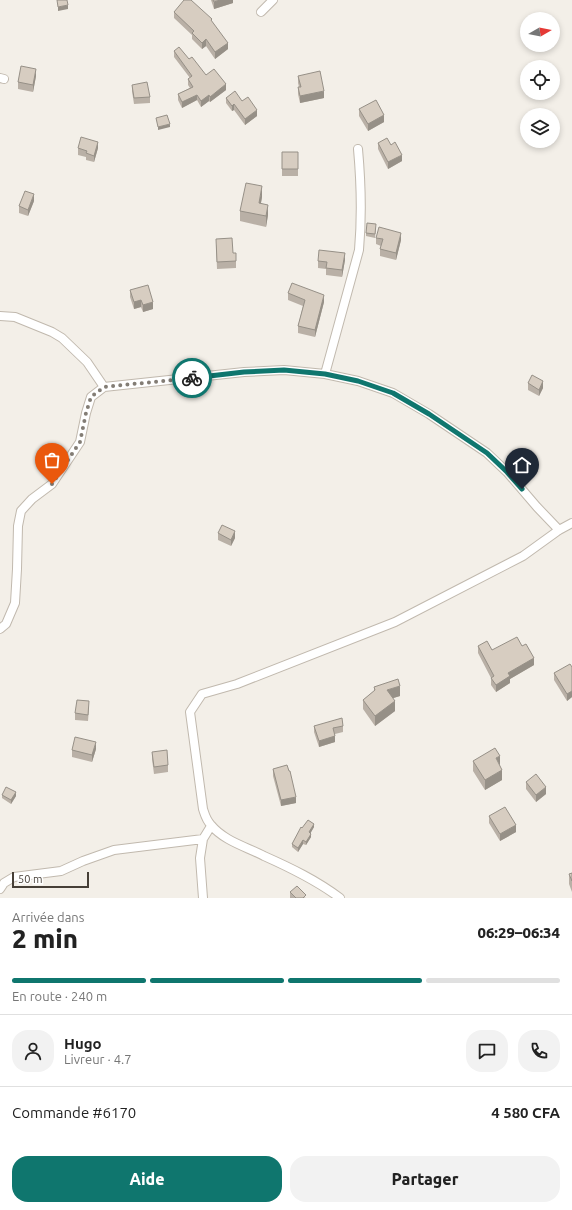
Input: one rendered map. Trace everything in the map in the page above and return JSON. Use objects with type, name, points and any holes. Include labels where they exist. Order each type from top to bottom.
[{"type":"street","points":[[261,12],[273,0]]},
{"type":"street","points":[[325,374],[359,250],[361,232],[361,198],[358,149]]},
{"type":"street","points":[[0,316],[15,317],[52,332],[62,338],[87,362],[104,387]]},
{"type":"street","points":[[0,629],[6,624],[15,603],[18,569],[18,526],[22,512],[32,499],[52,484],[80,442],[91,397],[104,387],[244,372],[284,370],[325,374],[358,381],[393,393],[429,414],[481,448],[507,472],[559,530]]},
{"type":"street","points":[[340,898],[314,880],[225,837],[211,826],[203,809],[190,712],[202,694],[237,684],[395,622],[523,556],[559,530],[572,523]]},
{"type":"street","points":[[203,898],[200,858],[203,839],[211,826]]},
{"type":"street","points":[[0,889],[4,883],[14,877],[61,871],[114,850],[203,839]]},
{"type":"building","points":[[57,0],[67,0],[68,5],[58,7]]},
{"type":"building","points":[[184,0],[191,0],[212,19],[211,20],[228,43],[215,52],[206,39],[202,43],[192,33],[194,31],[174,12]]},
{"type":"building","points":[[179,47],[189,59],[192,57],[206,75],[214,69],[226,84],[210,97],[209,95],[201,101],[197,95],[182,102],[178,94],[193,87],[188,79],[192,76],[174,51]]},
{"type":"building","points":[[21,66],[36,69],[33,85],[18,82]]},
{"type":"building","points":[[320,71],[324,91],[300,96],[298,87],[301,87],[298,76]]},
{"type":"building","points":[[147,82],[150,97],[134,98],[132,85]]},
{"type":"building","points":[[235,91],[242,101],[248,97],[257,110],[245,119],[234,104],[232,106],[226,98]]},
{"type":"building","points":[[376,100],[384,115],[368,124],[359,109]]},
{"type":"building","points":[[167,115],[170,124],[158,127],[156,118]]},
{"type":"building","points":[[81,137],[98,142],[94,156],[86,153],[87,151],[78,148]]},
{"type":"building","points":[[387,138],[391,145],[395,142],[402,155],[388,162],[378,143]]},
{"type":"building","points":[[282,152],[298,152],[298,169],[282,169]]},
{"type":"building","points":[[246,183],[262,186],[259,203],[268,205],[266,216],[240,211]]},
{"type":"building","points":[[25,191],[34,194],[28,210],[19,206]]},
{"type":"building","points":[[367,223],[376,224],[375,234],[366,233]]},
{"type":"building","points":[[379,227],[401,233],[396,253],[380,249],[383,239],[376,238]]},
{"type":"building","points":[[232,238],[233,253],[236,253],[236,261],[217,262],[216,239]]},
{"type":"building","points":[[319,250],[345,253],[342,270],[326,268],[327,262],[318,261]]},
{"type":"building","points":[[292,283],[324,295],[315,330],[298,326],[305,300],[288,293]]},
{"type":"building","points":[[148,285],[153,302],[143,305],[141,300],[134,302],[130,290]]},
{"type":"building","points":[[532,375],[543,381],[539,390],[528,383]]},
{"type":"building","points":[[222,525],[235,531],[231,540],[218,533]]},
{"type":"building","points":[[517,637],[522,646],[526,644],[534,658],[508,673],[510,676],[496,685],[491,678],[494,676],[478,646],[487,641],[492,650]]},
{"type":"building","points":[[570,664],[572,667],[572,691],[567,694],[554,673]]},
{"type":"building","points":[[398,679],[400,686],[387,690],[395,701],[375,716],[363,700],[375,690],[374,687]]},
{"type":"building","points":[[77,700],[89,701],[88,715],[75,713]]},
{"type":"building","points":[[342,718],[343,726],[333,728],[335,736],[319,741],[314,726]]},
{"type":"building","points":[[75,737],[96,742],[92,755],[72,750]]},
{"type":"building","points":[[495,748],[500,756],[496,758],[502,770],[485,780],[473,761]]},
{"type":"building","points":[[167,750],[168,765],[154,767],[152,752]]},
{"type":"building","points":[[287,765],[290,771],[296,797],[281,800],[273,769]]},
{"type":"building","points":[[536,774],[546,787],[536,795],[526,782]]},
{"type":"building","points":[[6,787],[16,792],[11,800],[2,795]]},
{"type":"building","points":[[505,807],[516,825],[500,834],[489,816]]},
{"type":"building","points":[[308,820],[314,824],[309,832],[311,834],[306,842],[303,840],[298,848],[292,844],[301,827],[302,828]]},
{"type":"building","points":[[572,873],[572,881],[569,874]]},
{"type":"building","points":[[297,886],[306,895],[303,898],[296,898],[290,892]]},
{"type":"way so far","points":[[52,484],[80,442],[91,397],[104,387],[192,378]]},
{"type":"route","points":[[192,378],[244,372],[284,370],[325,374],[358,381],[393,393],[429,414],[487,453],[522,489]]}]
